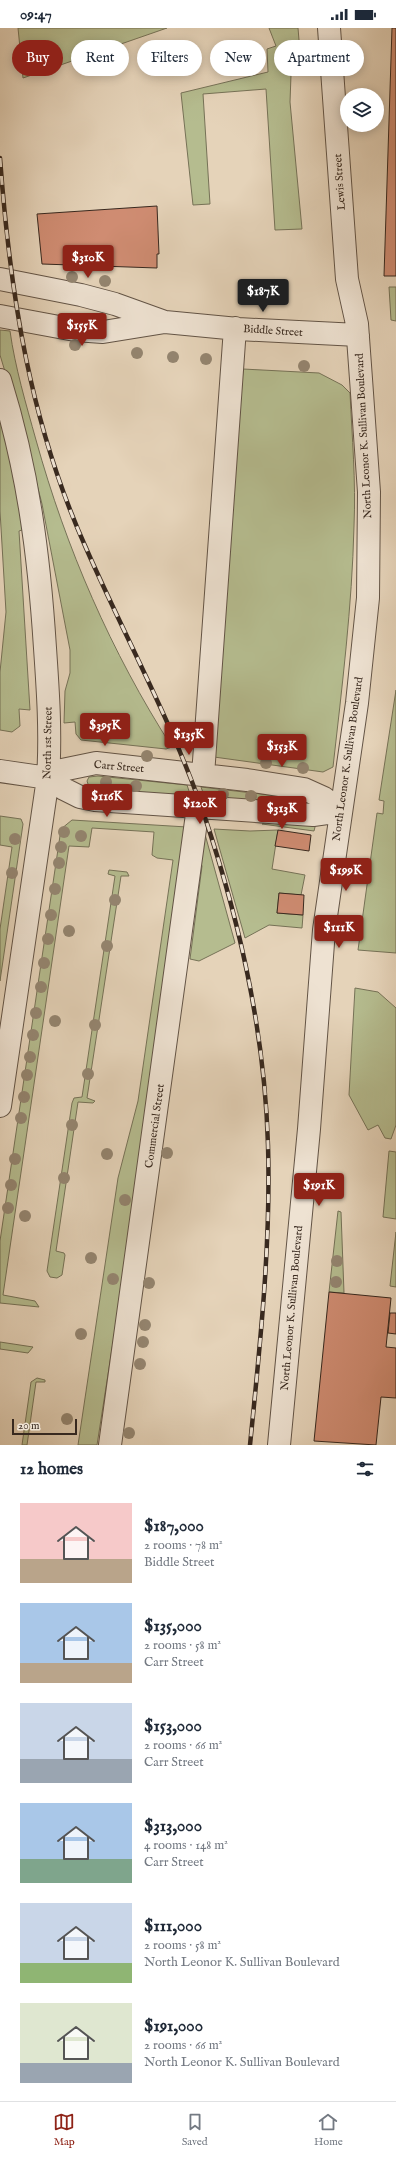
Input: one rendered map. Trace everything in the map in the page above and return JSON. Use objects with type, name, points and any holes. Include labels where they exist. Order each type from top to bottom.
[{"type":"street","name":"Lewis Street","points":[[329,28],[347,279],[358,334]]},
{"type":"street","name":"Biddle Street","points":[[0,279],[81,295],[115,304],[165,322]]},
{"type":"street","name":"Biddle Street","points":[[0,316],[75,330],[103,332],[165,322],[236,328],[358,334]]},
{"type":"street","points":[[203,775],[236,328]]},
{"type":"street","name":"North Leonor K. Sullivan Boulevard","points":[[279,1445],[309,1129],[324,930],[360,675],[368,598],[369,492],[358,334]]},
{"type":"street","name":"North 1st Street","points":[[0,380],[13,422],[27,484],[37,546],[49,710],[48,778],[0,1106]]},
{"type":"street","name":"Carr Street","points":[[48,778],[62,770],[80,765],[96,763],[203,775],[304,789],[324,798],[341,811]]},
{"type":"street","points":[[0,771],[48,778],[64,789],[80,797],[95,800],[313,815],[341,811]]},
{"type":"street","name":"Commercial Street","points":[[110,1445],[198,807]]},
{"type":"green space","points":[[18,28],[167,28],[129,41],[71,40],[71,61],[63,64],[63,40],[19,40]]},
{"type":"green space","points":[[269,28],[298,28],[299,40],[274,41]]},
{"type":"green space","points":[[274,47],[274,76],[291,76],[290,102],[302,229],[275,230],[266,89],[203,94],[210,204],[193,205],[181,93],[251,76],[266,76],[266,72],[268,72],[267,49]]},
{"type":"green space","points":[[389,287],[396,287],[396,321],[391,320]]},
{"type":"green space","points":[[0,330],[10,331],[18,372],[36,440],[61,520],[76,560],[110,637],[129,674],[172,747],[166,749],[81,740],[76,734],[75,722],[64,723],[65,691],[70,673],[70,650],[42,504],[25,438],[0,355]]},
{"type":"green space","points":[[243,369],[319,373],[342,385],[350,393],[354,459],[354,526],[351,587],[333,767],[323,772],[214,757]]},
{"type":"green space","points":[[0,417],[15,470],[25,529],[19,531],[30,710],[19,709],[20,726],[12,732],[0,730],[0,672],[6,612],[0,511]]},
{"type":"green space","points":[[396,690],[396,953],[358,950],[377,813],[383,814],[384,801],[379,800]]},
{"type":"green space","points":[[98,776],[187,785],[191,797],[94,789],[89,787],[87,781],[89,777]]},
{"type":"green space","points":[[201,787],[295,798],[300,802],[298,804],[205,798]]},
{"type":"green space","points":[[0,816],[21,819],[23,824],[0,981],[0,929],[12,847],[0,845]]},
{"type":"green space","points":[[72,820],[187,827],[146,1131],[97,1445],[78,1445],[118,1178],[138,1101],[173,860],[157,858],[152,855],[154,832],[92,828],[89,847],[69,846],[3,1295],[35,1301],[39,1307],[0,1303],[0,1241],[61,829]]},
{"type":"green space","points":[[267,822],[316,823],[314,831],[262,824]]},
{"type":"green space","points":[[203,827],[235,943],[199,961],[190,959],[202,866],[198,856]]},
{"type":"green space","points":[[214,829],[250,831],[278,830],[272,869],[305,875],[301,895],[279,893],[277,913],[303,915],[302,928],[269,925],[245,938]]},
{"type":"green space","points":[[109,870],[127,872],[129,876],[121,876],[87,1098],[95,1101],[93,1103],[78,1102],[56,1251],[64,1253],[65,1255],[62,1275],[57,1278],[50,1277],[47,1271],[72,1103],[74,1098],[82,1097],[115,876],[108,874]]},
{"type":"green space","points":[[355,988],[378,992],[396,1008],[396,1125],[391,1139],[385,1138],[378,1125],[368,1130],[349,1095]]},
{"type":"green space","points":[[389,1151],[396,1152],[396,1219],[383,1217]]},
{"type":"green space","points":[[338,1211],[341,1212],[344,1293],[329,1292]]},
{"type":"green space","points":[[396,1232],[396,1287],[390,1286]]},
{"type":"green space","points":[[0,1342],[33,1347],[28,1353],[0,1349]]},
{"type":"green space","points":[[37,1378],[45,1380],[45,1382],[36,1382],[27,1445],[22,1445],[31,1382]]},
{"type":"building","points":[[392,28],[396,28],[396,276],[384,276]]},
{"type":"building","points":[[157,206],[159,254],[157,254],[157,268],[42,264],[37,214]]},
{"type":"building","points":[[278,830],[311,835],[309,851],[275,846]]},
{"type":"building","points":[[279,893],[304,895],[303,915],[277,913]]},
{"type":"building","points":[[329,1292],[391,1298],[386,1347],[396,1348],[396,1398],[381,1397],[376,1445],[314,1441]]},
{"type":"building","points":[[390,1313],[396,1313],[396,1334],[388,1333]]},
{"type":"railway","points":[[0,158],[4,209],[17,308],[37,406],[50,453],[86,548],[153,690],[198,799],[223,874],[250,989],[262,1066],[268,1145],[268,1220],[264,1295],[250,1445]]}]
